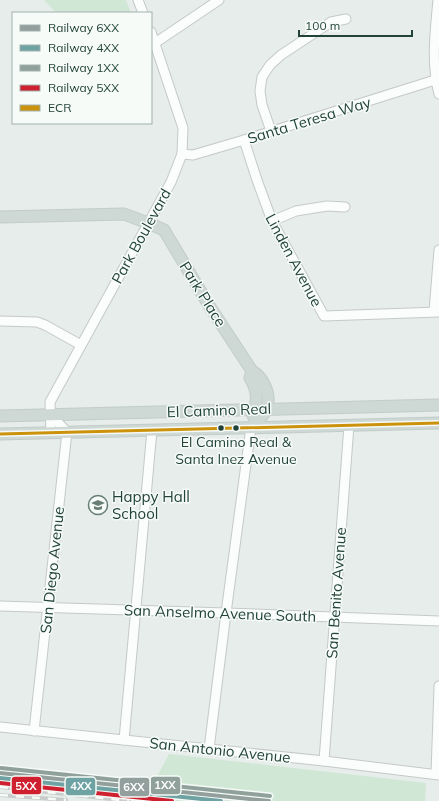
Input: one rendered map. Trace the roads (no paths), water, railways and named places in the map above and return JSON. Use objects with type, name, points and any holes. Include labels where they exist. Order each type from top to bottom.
[{"type":"main road","name":"Park Place","points":[[0,216],[124,214],[148,222],[164,230],[210,307],[252,371],[257,374],[266,389],[268,397],[267,408]]},
{"type":"main road","name":"Park Place","points":[[251,427],[257,393],[250,378],[252,371]]},
{"type":"main road","name":"El Camino Real","points":[[0,416],[267,408],[439,405]]},
{"type":"main road","points":[[251,427],[267,408]]},
{"type":"main road","name":"El Camino Real","points":[[0,434],[439,423]]},
{"type":"street","points":[[138,0],[143,12]]},
{"type":"street","points":[[155,43],[219,0]]},
{"type":"street","points":[[438,0],[433,53],[435,80],[439,94]]},
{"type":"street","points":[[271,131],[262,104],[260,90],[262,77],[270,65],[281,55],[331,22],[346,19]]},
{"type":"street","name":"Park Boulevard","points":[[51,433],[50,402],[171,182],[182,154],[183,128],[152,35]]},
{"type":"street","name":"Santa Teresa Way","points":[[182,154],[193,155],[435,80]]},
{"type":"street","name":"Linden Avenue","points":[[244,140],[272,221],[324,316],[436,312]]},
{"type":"street","points":[[272,221],[296,211],[327,206],[345,207]]},
{"type":"street","points":[[436,312],[439,250]]},
{"type":"street","points":[[0,322],[37,322],[81,345]]},
{"type":"street","points":[[50,414],[67,432]]},
{"type":"street","name":"San Benito Avenue","points":[[324,761],[349,425]]},
{"type":"street","points":[[209,749],[251,427]]},
{"type":"street","points":[[124,740],[152,430]]},
{"type":"street","name":"San Diego Avenue","points":[[34,731],[67,432]]},
{"type":"street","name":"San Anselmo Avenue South","points":[[0,606],[439,621]]},
{"type":"street","points":[[438,774],[439,686]]},
{"type":"street","name":"San Antonio Avenue","points":[[0,727],[438,774]]},
{"type":"railway","points":[[0,787],[129,801]]},
{"type":"railway","points":[[0,795],[66,800]]},
{"type":"rail line","name":"1XX","points":[[1,768],[270,796]]},
{"type":"rail line","name":"6XX","points":[[0,773],[269,801]]},
{"type":"rail line","name":"4XX","points":[[0,778],[221,801]]},
{"type":"rail line","name":"5XX","points":[[0,783],[172,801]]},
{"type":"place","name":"El Camino Real & Santa Inez Avenue","points":[[236,428]]},
{"type":"place","name":"Happy Hall School","points":[[98,505]]}]
